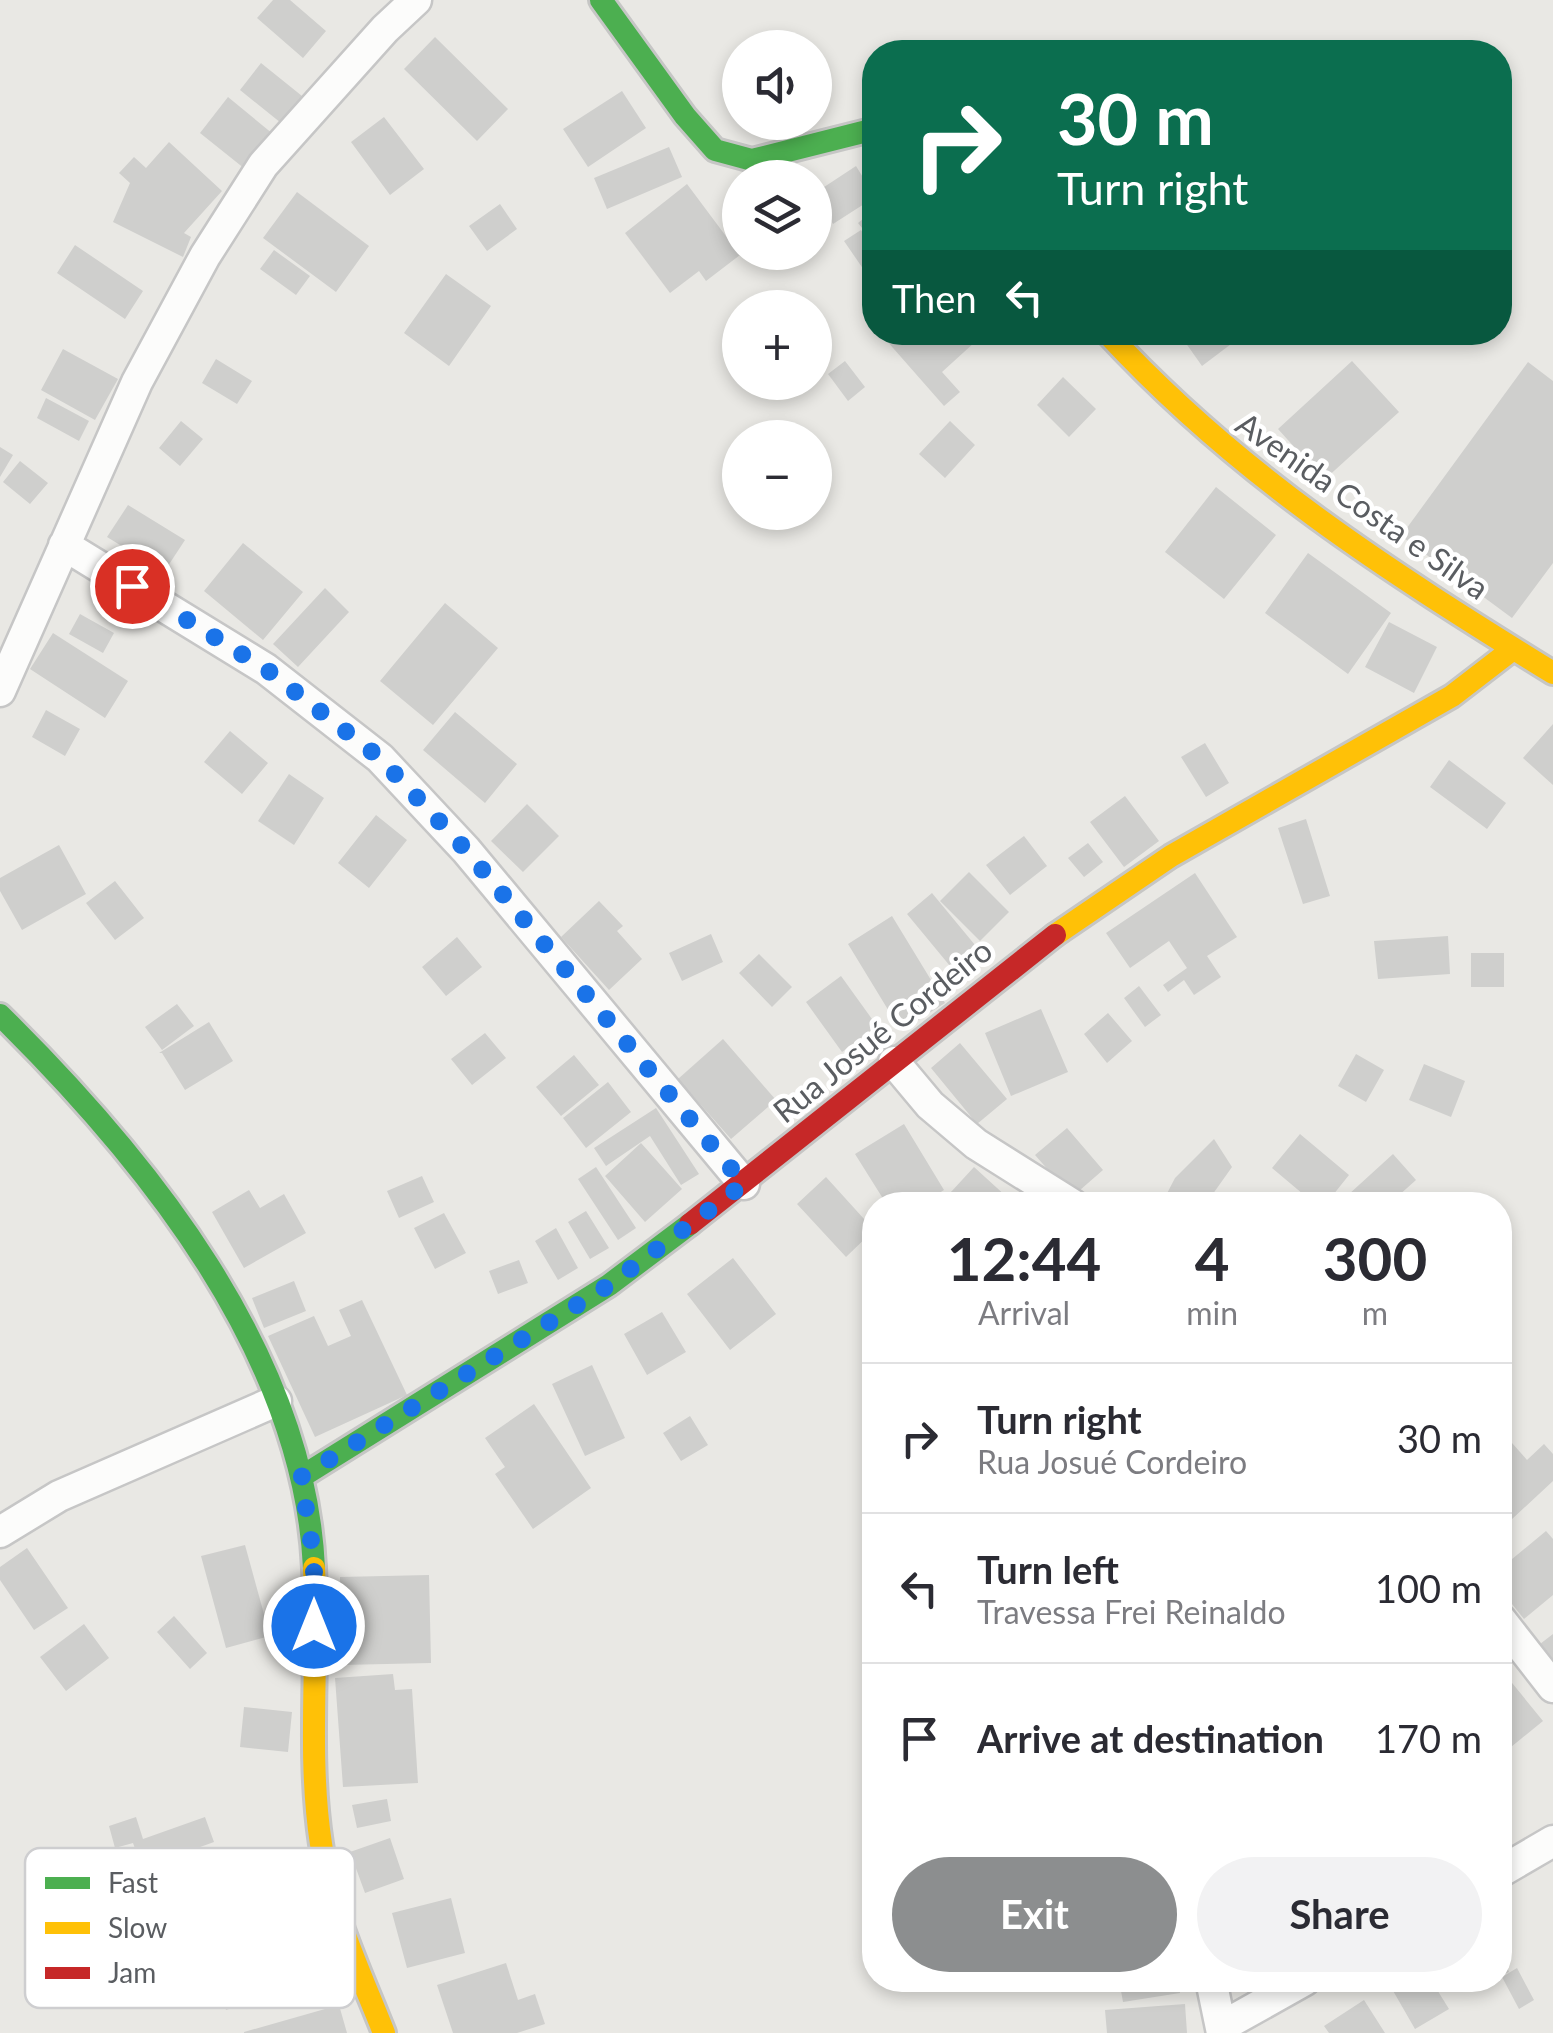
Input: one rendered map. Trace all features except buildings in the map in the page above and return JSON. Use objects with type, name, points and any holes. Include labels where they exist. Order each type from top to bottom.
[{"type":"street","points":[[0,692],[137,382],[205,256],[262,166],[385,29],[416,0]]},
{"type":"street","points":[[600,0],[684,116],[715,150],[752,160],[862,132]]},
{"type":"street","name":"Avenida Costa e Silva","points":[[1117,345],[1142,375],[1247,470],[1378,563],[1513,649],[1549,662]]},
{"type":"street","points":[[64,545],[266,669],[380,758],[466,850],[744,1184]]},
{"type":"street","name":"Rua Josué Cordeiro","points":[[301,1477],[609,1285],[744,1184],[1073,920],[1171,856],[1452,696],[1513,649]]},
{"type":"street","points":[[0,1015],[42,1054],[122,1148],[194,1242],[248,1334],[276,1401],[301,1477],[314,1559],[315,1762],[321,1848]]},
{"type":"street","points":[[894,1062],[930,1106],[976,1144],[1052,1192]]},
{"type":"street","points":[[0,1532],[59,1496],[276,1401]]},
{"type":"street","points":[[1512,1634],[1553,1687]]},
{"type":"street","points":[[1512,1865],[1553,1841]]},
{"type":"street","points":[[355,1956],[384,2033]]},
{"type":"street","points":[[1214,1992],[1222,2030],[1285,1992]]},
{"type":"traffic: fast","points":[[601,0],[685,116],[715,150],[752,160],[862,132]]},
{"type":"traffic: fast","points":[[0,1015],[109,1132],[161,1197],[208,1265],[249,1337],[281,1411],[304,1488],[314,1568]]},
{"type":"traffic: fast","points":[[301,1477],[609,1285],[690,1224]]},
{"type":"traffic: slow","points":[[1119,345],[1209,432],[1318,518],[1432,597],[1553,673]]},
{"type":"traffic: slow","points":[[1055,935],[1171,856],[1452,696],[1513,649]]},
{"type":"traffic: slow","points":[[314,1568],[314,1741],[322,1848]]},
{"type":"traffic: slow","points":[[355,1961],[384,2033]]},
{"type":"traffic: jam","points":[[690,1224],[1055,935]]},
{"type":"route","points":[[132,586],[266,669],[380,758],[466,850],[744,1184],[609,1285],[301,1477],[314,1559],[314,1626]]}]
